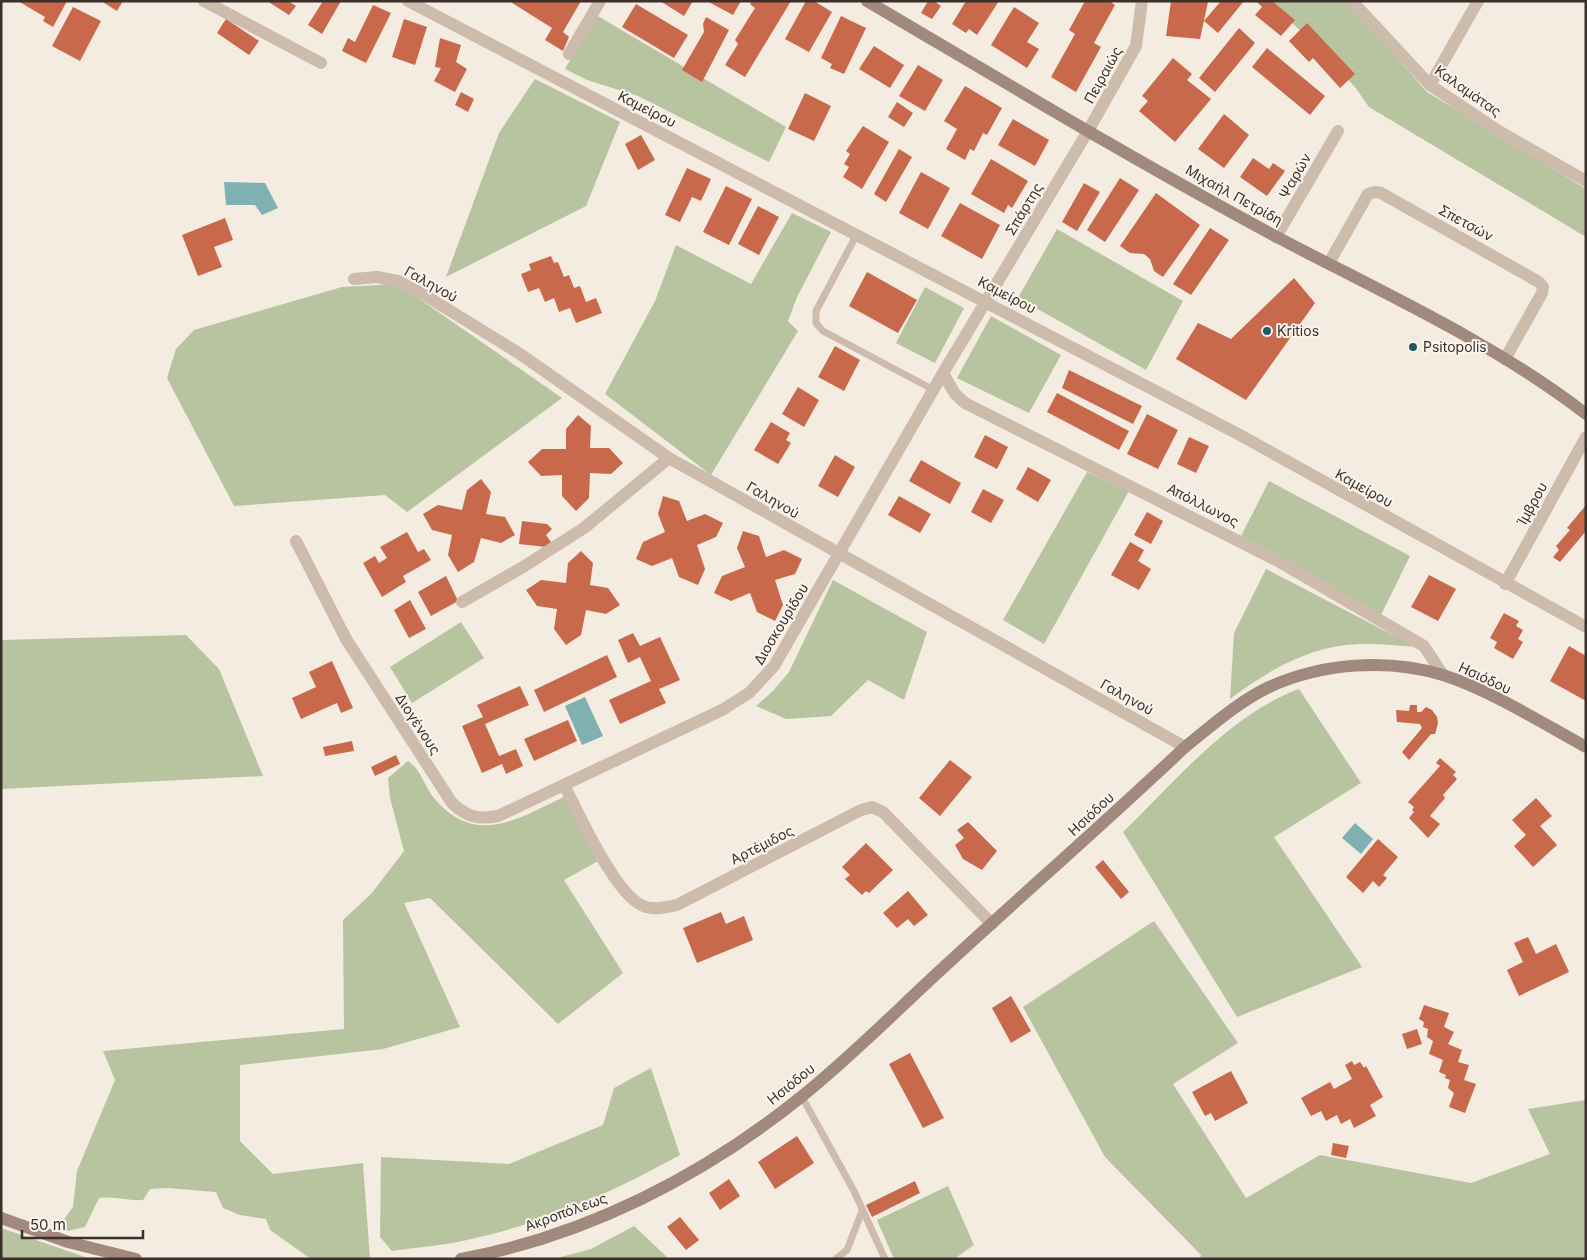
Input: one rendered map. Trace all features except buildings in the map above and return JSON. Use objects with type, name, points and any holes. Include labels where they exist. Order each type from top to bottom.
[{"type":"street","points":[[204,1],[321,63]]},
{"type":"street","name":"Καμείρου","points":[[408,1],[1240,435],[1505,584],[1586,627]]},
{"type":"street","points":[[569,54],[600,1]]},
{"type":"street","name":"Μιχαήλ Πετρίδη","points":[[867,1],[1088,131],[1276,236],[1330,263],[1505,359],[1554,389],[1586,414]]},
{"type":"street","name":"Πειραιώς","points":[[1088,131],[1136,46],[1142,1]]},
{"type":"street","name":"Καλαμάτας","points":[[1352,1],[1430,85],[1497,130],[1586,181]]},
{"type":"street","points":[[1430,85],[1478,1]]},
{"type":"street","name":"Σπάρτης","points":[[986,301],[1088,131]]},
{"type":"street","name":"Ψαρών","points":[[1276,236],[1338,131]]},
{"type":"street","name":"Σπετσών","points":[[1330,263],[1368,194],[1381,193],[1539,282],[1543,287],[1542,293],[1505,359]]},
{"type":"street","name":"Γαληνού","points":[[354,279],[378,277],[398,281],[423,294],[520,354],[669,458],[839,555],[1185,747]]},
{"type":"street","name":"Διοσκουρίδου","points":[[472,818],[498,816],[722,710],[749,693],[774,666],[986,301]]},
{"type":"street","name":"Απόλλωνος","points":[[944,373],[955,394],[965,403],[1278,561],[1424,646],[1436,660],[1443,675]]},
{"type":"street","name":"Ίμβρου","points":[[1505,584],[1586,437]]},
{"type":"street","points":[[462,602],[523,567],[584,528],[669,458]]},
{"type":"street","name":"Διογένους","points":[[296,541],[346,640],[452,803],[462,813],[472,818]]},
{"type":"street","name":"Ησιόδου","points":[[677,1182],[722,1155],[802,1097],[1185,747],[1212,725],[1268,688],[1313,673],[1344,667],[1374,664],[1402,665],[1443,675],[1469,685],[1586,746]]},
{"type":"street","name":"Αρτέμιδος","points":[[564,785],[614,877],[630,898],[646,907],[661,908],[677,905],[861,810],[872,807],[883,812],[992,924]]},
{"type":"street","name":"Ακροπόλεως","points":[[461,1259],[512,1247],[586,1223],[677,1182]]},
{"type":"street","points":[[1,1218],[68,1242],[136,1259]]},
{"type":"lane","points":[[857,234],[816,311],[816,323],[823,331],[934,390]]},
{"type":"lane","points":[[802,1097],[885,1259]]},
{"type":"lane","points":[[836,1259],[847,1250],[862,1211]]},
{"type":"green space","points":[[1271,1],[1347,1],[1427,92],[1586,189],[1586,237],[1369,107],[1355,87]]},
{"type":"green space","points":[[596,15],[786,127],[769,162],[638,96],[587,80],[565,69]]},
{"type":"green space","points":[[535,79],[620,122],[586,206],[446,277],[499,133]]},
{"type":"green space","points":[[792,213],[831,232],[797,297],[788,321],[798,331],[711,475],[605,394],[655,301],[676,245],[751,284]]},
{"type":"green space","points":[[1057,229],[1183,301],[1146,370],[1018,298]]},
{"type":"green space","points":[[398,284],[562,398],[407,512],[385,495],[234,506],[167,378],[176,349],[194,330],[342,287]]},
{"type":"green space","points":[[925,287],[964,308],[935,363],[896,343]]},
{"type":"green space","points":[[991,316],[1061,355],[1029,413],[957,378]]},
{"type":"green space","points":[[1087,472],[1129,491],[1044,644],[1003,620]]},
{"type":"green space","points":[[1269,481],[1410,556],[1381,615],[1240,538]]},
{"type":"green space","points":[[1266,569],[1416,647],[1358,644],[1324,649],[1295,659],[1268,673],[1230,699],[1234,633]]},
{"type":"green space","points":[[833,580],[927,632],[904,700],[868,680],[831,716],[786,719],[756,706],[773,691],[789,672]]},
{"type":"green space","points":[[461,622],[484,658],[412,703],[390,667]]},
{"type":"green space","points":[[186,635],[219,669],[263,776],[1,789],[1,640]]},
{"type":"green space","points":[[1299,689],[1361,783],[1274,837],[1362,967],[1237,1017],[1123,832],[1183,771],[1227,732],[1274,700]]},
{"type":"green space","points":[[408,761],[419,773],[434,798],[450,813],[466,822],[483,825],[499,824],[533,812],[568,795],[600,860],[564,880],[623,973],[558,1024],[430,898],[404,903],[460,1027],[383,1049],[240,1065],[240,1141],[273,1174],[363,1163],[370,1259],[311,1259],[270,1230],[266,1219],[240,1215],[223,1208],[216,1192],[167,1188],[150,1189],[143,1200],[99,1198],[85,1227],[68,1231],[57,1229],[73,1207],[77,1171],[115,1080],[103,1051],[344,1029],[343,920],[372,893],[404,851],[390,798],[388,778]]},
{"type":"green space","points":[[1154,921],[1238,1043],[1173,1084],[1246,1198],[1320,1155],[1471,1183],[1550,1154],[1528,1109],[1586,1100],[1586,1259],[1200,1259],[1201,1255],[1105,1157],[1023,1007]]},
{"type":"green space","points":[[651,1068],[680,1155],[606,1193],[555,1214],[502,1231],[455,1242],[392,1251],[380,1237],[381,1157],[509,1164],[603,1125],[614,1088]]},
{"type":"green space","points":[[948,1186],[974,1245],[954,1259],[894,1259],[877,1220]]},
{"type":"green space","points":[[634,1226],[669,1259],[553,1259],[591,1249]]},
{"type":"green space","points":[[1,1228],[91,1259],[1,1259]]},
{"type":"water","points":[[224,182],[265,183],[278,208],[262,215],[255,205],[226,205]]},
{"type":"water","points":[[585,697],[603,736],[582,745],[565,706]]},
{"type":"water","points":[[1355,823],[1373,839],[1361,854],[1342,838]]},
{"type":"place","name":"Kritios","points":[[1267,331]]},
{"type":"place","name":"Psitopolis","points":[[1413,347]]}]
